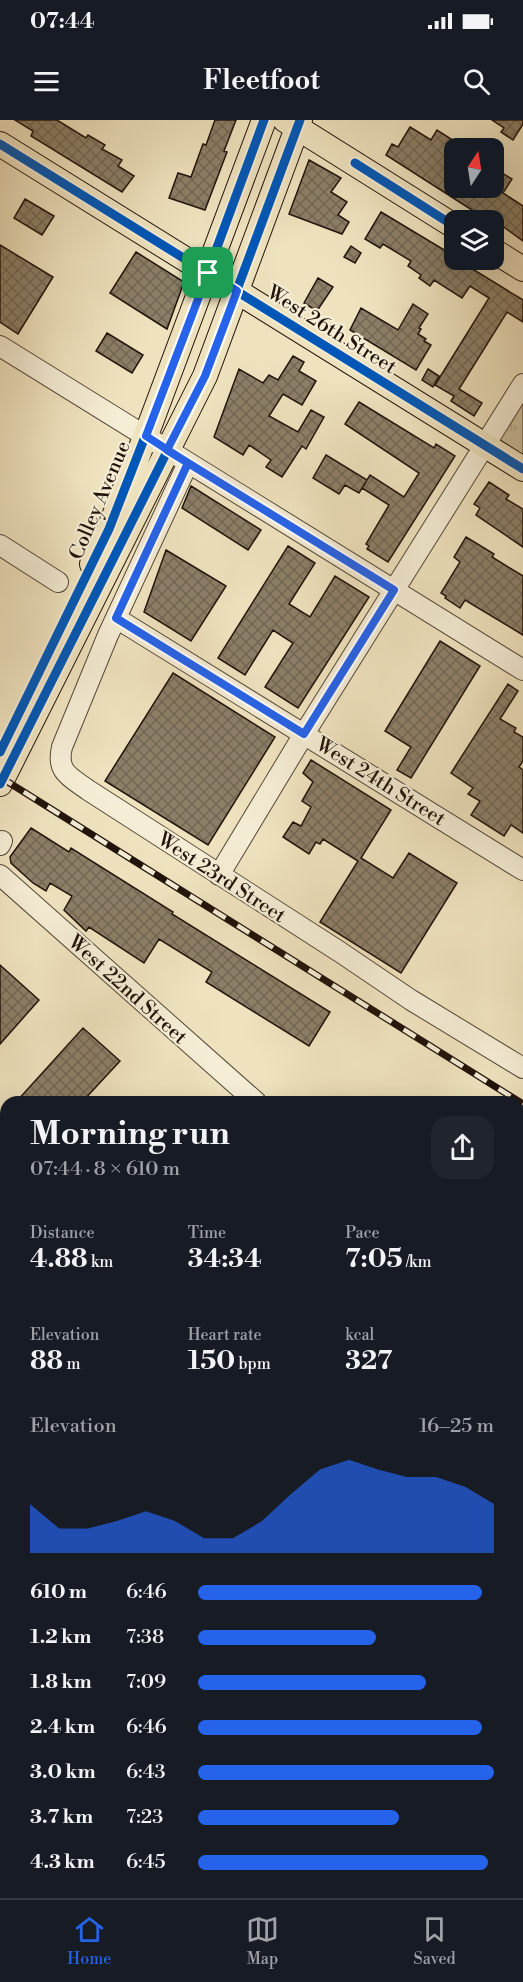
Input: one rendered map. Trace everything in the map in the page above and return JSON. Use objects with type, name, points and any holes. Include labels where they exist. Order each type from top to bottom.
[{"type":"main road","name":"Colley Avenue","points":[[0,752],[104,538],[146,436],[264,120]]},
{"type":"main road","name":"Colley Avenue","points":[[0,784],[205,376],[237,291],[294,122]]},
{"type":"main road","points":[[294,122],[444,220]]},
{"type":"main road","name":"West 26th Street","points":[[0,144],[523,469]]},
{"type":"main road","points":[[504,257],[523,269]]},
{"type":"street","points":[[0,346],[523,670]]},
{"type":"street","points":[[219,875],[304,734],[523,384]]},
{"type":"street","points":[[116,618],[188,463]]},
{"type":"street","points":[[0,545],[58,582]]},
{"type":"street","name":"West 24th Street","points":[[116,618],[523,870]]},
{"type":"street","name":"West 23rd Street","points":[[116,618],[62,747],[59,757],[66,773],[88,790],[411,1000],[520,1059]]},
{"type":"street","name":"West 22nd Street","points":[[0,875],[249,1096]]},
{"type":"green space","points":[[523,395],[523,457],[499,442],[499,433]]},
{"type":"building","points":[[15,120],[57,120],[86,138],[88,135],[105,145],[102,149],[122,160],[118,166],[134,176],[122,192],[31,136],[33,131]]},
{"type":"building","points":[[215,120],[236,120],[224,151],[227,152],[205,210],[169,198],[178,173],[191,177]]},
{"type":"building","points":[[492,120],[523,120],[523,124],[513,140],[501,132],[504,128]]},
{"type":"building","points":[[410,127],[431,140],[437,130],[449,138],[444,138],[444,192],[386,155],[392,144],[398,147]]},
{"type":"building","points":[[309,160],[341,178],[331,192],[347,202],[338,215],[349,222],[342,234],[289,214]]},
{"type":"building","points":[[504,174],[512,179],[504,191]]},
{"type":"building","points":[[504,194],[523,206],[523,241],[504,227],[504,210],[472,210],[453,198],[504,198]]},
{"type":"building","points":[[25,199],[54,216],[42,235],[14,218]]},
{"type":"building","points":[[381,212],[444,250],[444,270],[474,270],[523,300],[523,322],[507,312],[459,389],[482,403],[474,416],[451,401],[454,396],[435,385],[489,298],[470,286],[462,298],[434,280],[430,286],[419,278],[421,275],[408,266],[411,261],[383,244],[380,248],[365,239]]},
{"type":"building","points":[[0,245],[53,277],[18,334],[0,322]]},
{"type":"building","points":[[351,246],[361,253],[355,263],[344,257]]},
{"type":"building","points":[[136,252],[184,282],[167,329],[110,293]]},
{"type":"building","points":[[318,278],[333,287],[317,311],[304,303]]},
{"type":"building","points":[[413,304],[428,314],[418,334],[431,345],[416,370],[350,330],[361,308],[398,330]]},
{"type":"building","points":[[107,333],[143,355],[132,373],[96,351]]},
{"type":"building","points":[[293,356],[304,362],[299,371],[316,381],[302,405],[283,394],[269,416],[298,432],[311,410],[324,417],[306,449],[302,446],[282,477],[266,467],[271,460],[249,445],[243,455],[214,437],[239,369],[263,383],[269,375],[278,380]]},
{"type":"building","points":[[428,369],[439,376],[433,387],[422,380]]},
{"type":"building","points":[[359,402],[434,448],[436,444],[455,456],[388,562],[367,549],[369,546],[366,544],[389,505],[362,488],[370,475],[404,497],[419,473],[345,424]]},
{"type":"building","points":[[326,455],[367,480],[359,493],[345,485],[339,494],[313,478]]},
{"type":"building","points":[[489,482],[509,495],[506,499],[523,509],[523,547],[476,515],[480,508],[474,504]]},
{"type":"building","points":[[191,486],[261,530],[248,550],[182,508]]},
{"type":"building","points":[[466,537],[494,554],[492,557],[523,576],[523,635],[465,600],[460,608],[441,593],[460,562],[454,557]]},
{"type":"building","points":[[288,546],[315,563],[289,604],[310,617],[335,576],[369,597],[298,708],[265,687],[293,643],[273,630],[245,675],[218,658]]},
{"type":"building","points":[[166,550],[226,586],[191,641],[144,612]]},
{"type":"building","points":[[440,641],[480,666],[411,778],[397,770],[411,747],[385,731]]},
{"type":"building","points":[[173,673],[275,737],[208,845],[105,781]]},
{"type":"building","points":[[508,684],[518,691],[500,719],[516,728],[514,732],[523,737],[523,761],[519,767],[523,770],[523,833],[511,825],[504,836],[471,815],[480,801],[468,794],[473,788],[451,773]]},
{"type":"building","points":[[311,760],[391,810],[361,858],[393,878],[409,853],[457,883],[401,973],[320,922],[358,861],[323,839],[320,844],[316,842],[309,854],[283,837],[293,822],[301,826],[311,807],[302,801],[313,782],[303,773]]},
{"type":"building","points":[[31,828],[69,852],[71,848],[330,1012],[309,1046],[206,982],[212,972],[159,939],[144,963],[89,927],[86,931],[64,910],[72,896],[50,883],[46,891],[33,883],[11,863],[10,857]]},
{"type":"building","points":[[0,965],[39,1000],[0,1044]]},
{"type":"building","points":[[83,1028],[120,1061],[88,1096],[21,1096]]},
{"type":"railway","points":[[0,777],[510,1096]]},
{"type":"cycle path","points":[[0,752],[109,529],[185,334],[264,120]]},
{"type":"cycle path","points":[[0,784],[205,376],[300,120]]},
{"type":"cycle path","points":[[0,144],[523,469]]},
{"type":"cycle path","points":[[355,163],[444,220]]},
{"type":"route","points":[[208,273],[146,436],[167,450],[188,463],[116,618],[304,734],[394,590],[167,450],[205,376],[237,291],[208,273]]}]
